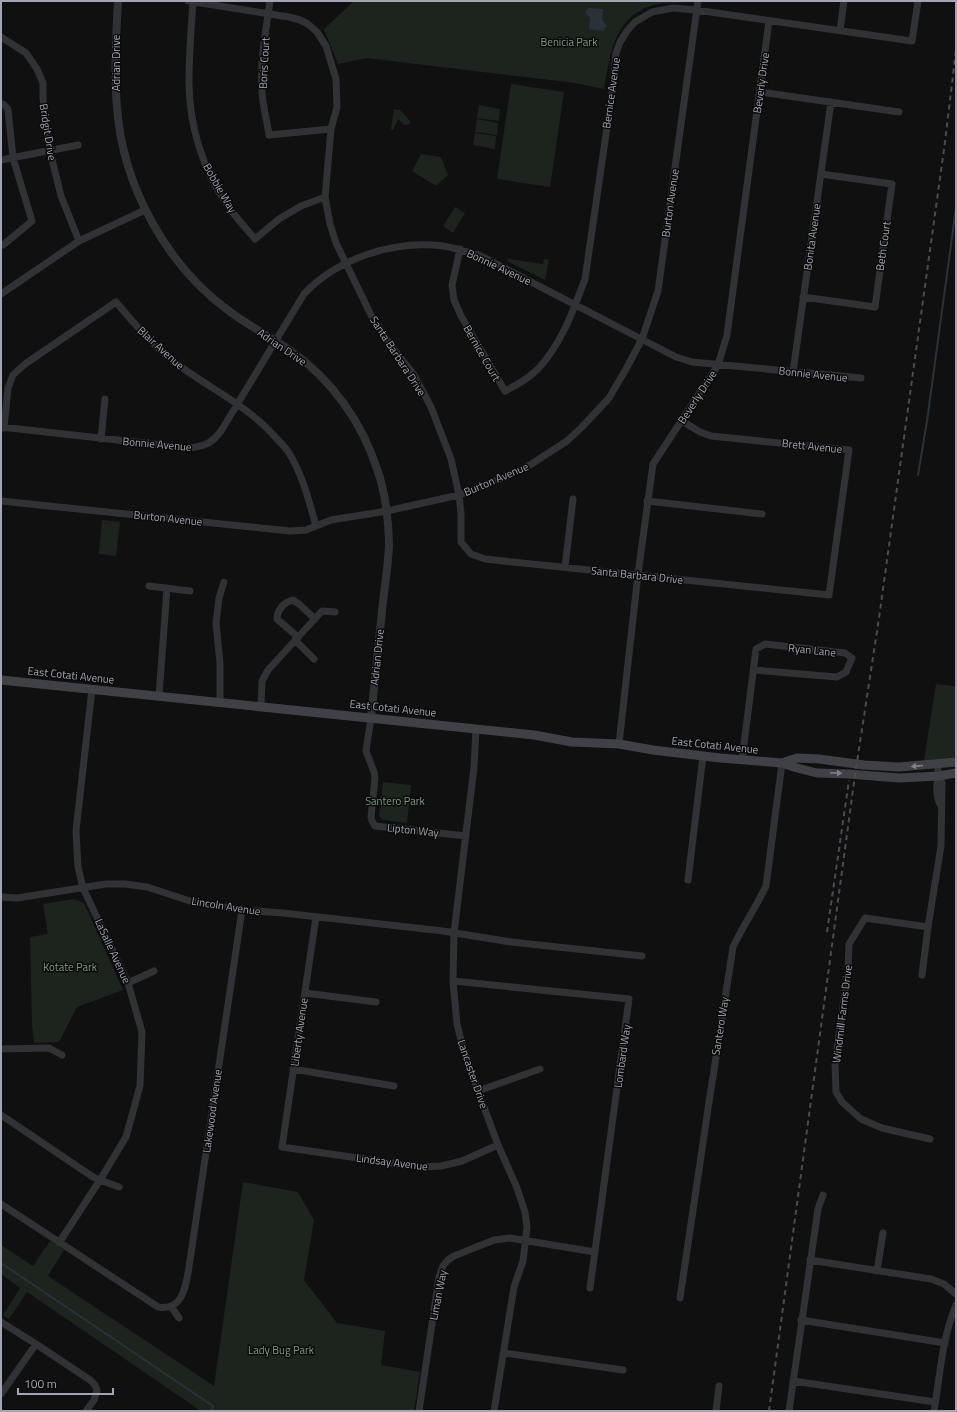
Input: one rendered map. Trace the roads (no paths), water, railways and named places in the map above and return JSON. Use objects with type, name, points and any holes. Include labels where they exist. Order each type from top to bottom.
[{"type":"main road","name":"East Cotati Avenue","points":[[1,680],[534,735],[572,742],[619,744],[703,756],[782,763],[817,772],[899,778],[939,776],[956,773]]},
{"type":"main road","name":"East Cotati Avenue","points":[[782,763],[797,758],[888,767],[956,762]]},
{"type":"street","name":"Adrian Drive","points":[[118,1],[116,40],[117,109],[129,168],[145,210],[175,257],[202,287],[228,310],[306,362],[328,383],[348,409],[366,439],[378,470],[387,511],[389,545],[371,718]]},
{"type":"street","name":"Boris Court","points":[[270,1],[263,48],[262,90],[269,135],[331,129]]},
{"type":"street","name":"Burton Avenue","points":[[1,501],[290,531],[306,530],[331,520],[387,511],[459,495],[504,478],[530,465],[567,441],[609,398],[642,339],[658,291],[698,1]]},
{"type":"street","points":[[840,30],[844,1]]},
{"type":"street","name":"Bernice Avenue","points":[[576,304],[585,279],[613,86],[616,53],[626,31],[635,22],[652,12],[673,8],[912,41],[918,1]]},
{"type":"street","name":"Santa Barbara Drive","points":[[190,2],[300,20],[318,32],[326,46],[336,79],[337,107],[331,129],[325,197],[330,224],[336,243],[371,315],[389,343],[414,375],[431,407],[451,459],[459,495],[462,542],[471,554],[485,559],[829,595]]},
{"type":"street","name":"Bobbie Way","points":[[190,2],[189,83],[192,115],[203,159],[213,181],[228,206],[255,239],[279,220],[301,206],[325,197]]},
{"type":"street","name":"Beverly Drive","points":[[619,744],[638,574],[653,464],[718,365],[727,335],[769,21]]},
{"type":"street","name":"Bridgit Drive","points":[[1,37],[26,53],[37,69],[43,83],[43,99],[50,150],[61,196],[79,241]]},
{"type":"street","points":[[760,92],[899,112]]},
{"type":"street","name":"Bonita Avenue","points":[[793,372],[831,102]]},
{"type":"street","points":[[1,104],[8,109],[13,158],[32,221],[3,245],[1,244]]},
{"type":"street","points":[[1,160],[78,145]]},
{"type":"street","name":"Beth Court","points":[[803,297],[875,307],[892,184],[821,174]]},
{"type":"street","points":[[1,294],[79,241],[145,210]]},
{"type":"street","name":"Bonnie Avenue","points":[[3,428],[188,448],[202,446],[214,441],[238,405],[304,294],[315,282],[346,264],[383,250],[398,247],[429,245],[460,249],[479,255],[676,357],[692,362],[861,378]]},
{"type":"street","name":"Bernice Court","points":[[460,249],[452,285],[454,300],[461,316],[506,391],[524,381],[538,369],[551,352],[565,328],[576,304]]},
{"type":"street","name":"Blair Avenue","points":[[3,428],[8,388],[13,375],[25,364],[116,302],[143,334],[172,360],[200,381],[254,415],[267,427],[288,452],[303,478],[316,526]]},
{"type":"street","points":[[101,439],[105,399]]},
{"type":"street","name":"Brett Avenue","points":[[682,421],[700,432],[711,436],[849,450],[829,595]]},
{"type":"street","points":[[565,567],[573,499]]},
{"type":"street","points":[[647,501],[762,514]]},
{"type":"street","points":[[220,702],[220,663],[216,623],[218,603],[224,582]]},
{"type":"street","points":[[149,586],[190,591]]},
{"type":"street","points":[[159,696],[167,588]]},
{"type":"street","points":[[314,659],[277,619],[277,614],[280,608],[289,601],[293,600],[315,619]]},
{"type":"street","points":[[260,706],[262,681],[264,676],[322,611],[335,612]]},
{"type":"street","name":"Ryan Lane","points":[[742,760],[756,649],[765,644],[845,653],[852,658],[846,672],[837,678],[754,670]]},
{"type":"street","name":"LaSalle Avenue","points":[[59,1242],[100,1180],[126,1137],[140,1086],[142,1032],[128,983],[83,888],[78,867],[76,831],[92,689]]},
{"type":"street","name":"Lipton Way","points":[[371,718],[366,751],[374,772],[371,817],[376,826],[466,836]]},
{"type":"street","name":"Lancaster Drive","points":[[476,729],[474,767],[454,933],[453,981],[460,1038],[498,1145],[517,1188],[525,1212],[527,1227],[523,1261],[514,1287],[494,1411]]},
{"type":"street","points":[[688,880],[703,756]]},
{"type":"street","name":"Santero Way","points":[[680,1298],[733,947],[766,886],[782,763]]},
{"type":"street","points":[[922,975],[941,846],[941,806],[943,799],[942,783],[939,776],[938,764]]},
{"type":"street","name":"Lincoln Avenue","points":[[1,897],[17,898],[106,884],[133,885],[159,890],[193,902],[242,910],[316,917],[454,933],[511,942],[642,956]]},
{"type":"street","name":"Lakewood Avenue","points":[[171,1306],[180,1300],[183,1294],[190,1268],[242,910]]},
{"type":"street","name":"Liberty Avenue","points":[[282,1147],[316,917]]},
{"type":"street","name":"Windmill Farms Drive","points":[[928,927],[865,918],[849,944],[848,972],[834,1064],[836,1092],[842,1102],[861,1119],[882,1128],[930,1139]]},
{"type":"street","points":[[128,983],[154,971]]},
{"type":"street","name":"Lombard Way","points":[[453,981],[630,999],[590,1288]]},
{"type":"street","points":[[305,993],[376,1002]]},
{"type":"street","points":[[1,1049],[49,1048],[62,1055]]},
{"type":"street","points":[[478,1091],[540,1068]]},
{"type":"street","points":[[293,1069],[394,1086]]},
{"type":"street","points":[[1,1115],[100,1180],[119,1186]]},
{"type":"street","name":"Lindsay Avenue","points":[[282,1147],[420,1167],[441,1166],[462,1161],[498,1145]]},
{"type":"street","points":[[789,1411],[818,1209],[823,1195]]},
{"type":"street","points":[[1,1204],[150,1303],[164,1309],[171,1306],[178,1318]]},
{"type":"street","points":[[876,1271],[883,1233]]},
{"type":"street","name":"Liman Way","points":[[419,1411],[439,1277],[443,1266],[448,1260],[454,1256],[494,1240],[510,1238],[594,1252]]},
{"type":"street","points":[[810,1260],[931,1279],[944,1284],[956,1294]]},
{"type":"street","points":[[934,1411],[945,1343],[950,1320],[956,1305]]},
{"type":"street","points":[[801,1320],[945,1343]]},
{"type":"street","points":[[1,1322],[90,1380],[95,1385],[97,1390],[94,1400],[86,1411]]},
{"type":"street","points":[[1,1394],[36,1344]]},
{"type":"street","points":[[504,1353],[623,1370]]},
{"type":"street","points":[[793,1380],[935,1402]]},
{"type":"street","points":[[716,1411],[719,1386]]},
{"type":"waterway","points":[[918,475],[927,421],[956,208]]},
{"type":"waterway","points":[[1,1263],[213,1406],[212,1411]]},
{"type":"railway","points":[[769,1411],[855,775],[879,618],[945,142],[956,50]]},
{"type":"railway","points":[[827,932],[849,780]]},
{"type":"park label","name":"Benicia Park","points":[[569,42]]},
{"type":"park label","name":"Santero Park","points":[[395,801]]},
{"type":"park label","name":"Kotate Park","points":[[70,967]]},
{"type":"park label","name":"Lady Bug Park","points":[[281,1350]]}]
